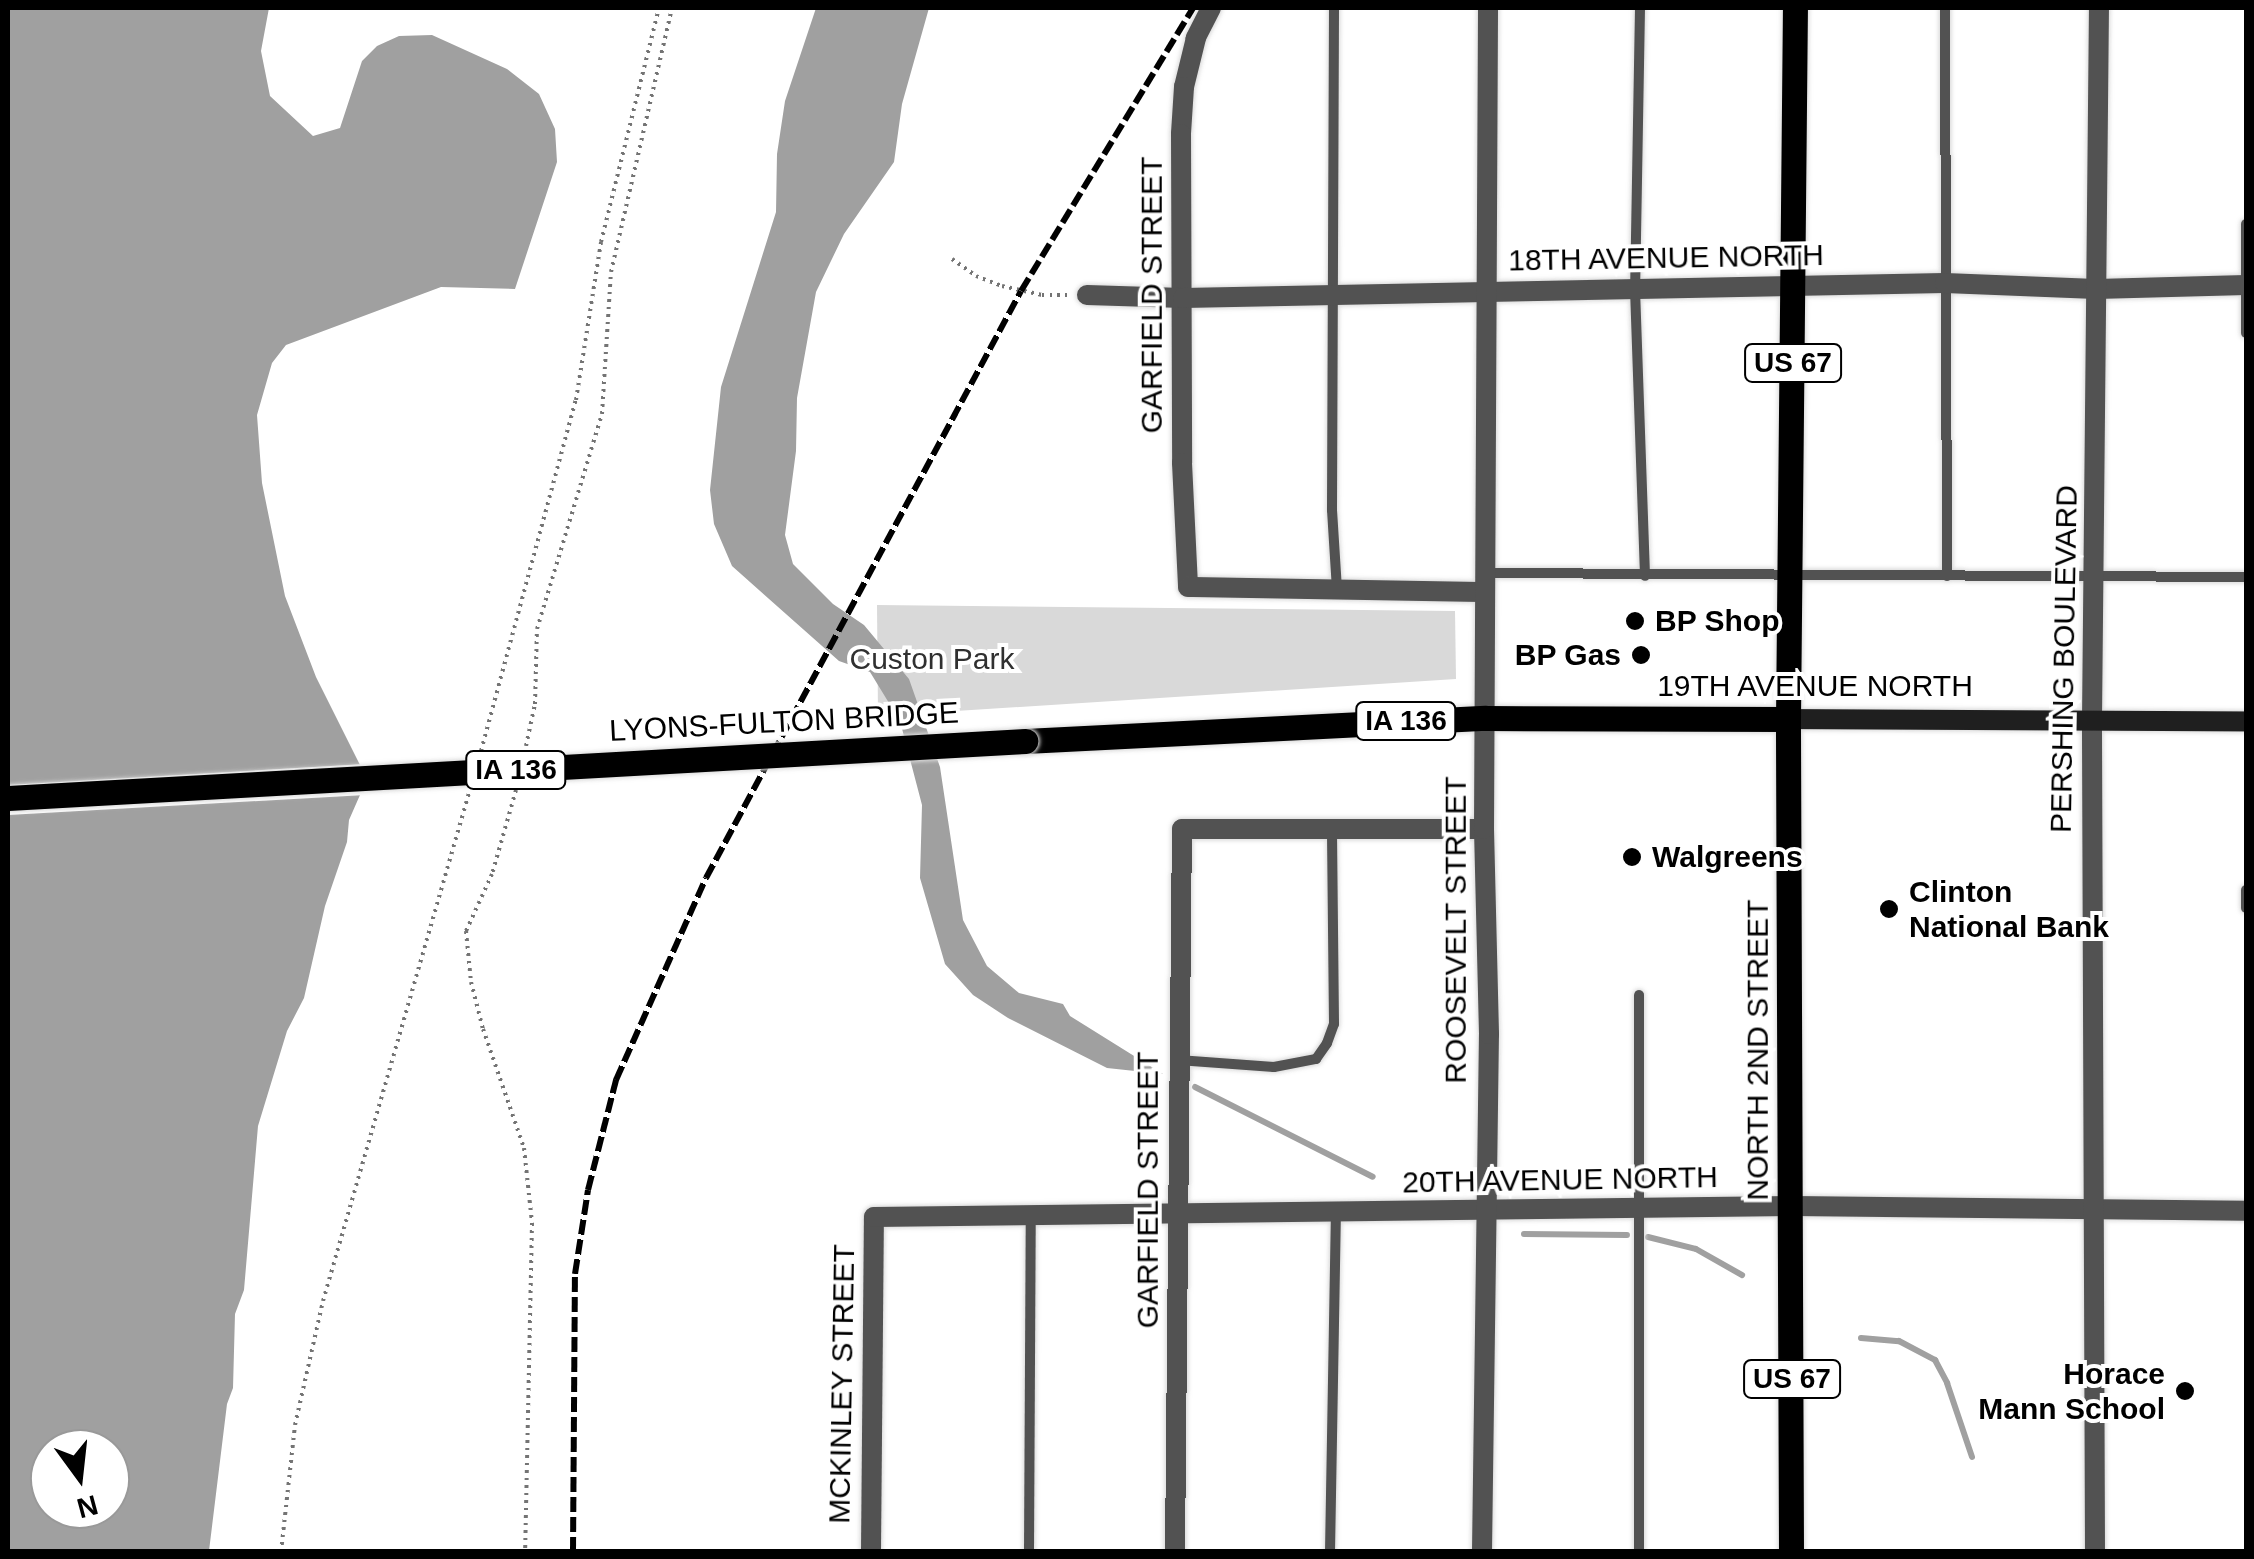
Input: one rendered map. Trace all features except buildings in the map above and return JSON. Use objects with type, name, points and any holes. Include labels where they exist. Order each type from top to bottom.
[{"type":"main road","name":"NORTH 2ND STREET","points":[[1792,1552],[1788,719],[1795,8]]},
{"type":"main road","name":"19TH AVENUE NORTH","points":[[1025,742],[1485,718],[2246,721]]},
{"type":"main road","name":"LYONS-FULTON BRIDGE","points":[[8,798],[1025,742]]},
{"type":"street","name":"GARFIELD STREET","points":[[1211,8],[1196,38],[1184,87],[1188,587],[1336,589]]},
{"type":"street","name":"ROOSEVELT STREET","points":[[1482,1552],[1488,8]]},
{"type":"street","name":"PERSHING BOULEVARD","points":[[2095,1552],[2092,720],[2097,576],[2099,8]]},
{"type":"street","name":"18TH AVENUE NORTH","points":[[1086,295],[1183,298],[1945,284],[2096,289],[2246,284]]},
{"type":"street","points":[[1336,589],[1485,582]]},
{"type":"street","name":"GARFIELD STREET","points":[[1175,1552],[1182,828],[1332,830]]},
{"type":"street","points":[[1332,830],[1484,829]]},
{"type":"street","name":"20TH AVENUE NORTH","points":[[874,1217],[1792,1206],[2246,1211]]},
{"type":"street","name":"MCKINLEY STREET","points":[[871,1552],[874,1217]]},
{"type":"lane","points":[[1334,8],[1332,510],[1336,589]]},
{"type":"lane","points":[[1640,8],[1636,289],[1645,576]]},
{"type":"lane","points":[[1945,8],[1947,576]]},
{"type":"lane","points":[[2246,224],[2246,332]]},
{"type":"lane","points":[[1485,582],[1789,575],[2246,577]]},
{"type":"lane","points":[[1178,1060],[1274,1067],[1316,1058],[1326,1044],[1334,1024],[1332,830]]},
{"type":"lane","points":[[2246,890],[2246,908]]},
{"type":"lane","points":[[1639,995],[1640,1552]]},
{"type":"lane","points":[[1330,1552],[1336,1214]]},
{"type":"lane","points":[[1029,1552],[1031,1218]]},
{"type":"path","points":[[952,259],[976,276],[1020,291],[1086,295]]},
{"type":"green space","name":"Custon Park","points":[[877,605],[1455,611],[1456,679],[878,716]]},
{"type":"shaded area","points":[[8,8],[269,8],[261,51],[270,96],[313,136],[340,128],[362,61],[377,46],[399,36],[432,35],[507,69],[539,94],[555,129],[557,162],[515,289],[441,287],[286,345],[272,363],[257,415],[262,483],[285,596],[316,677],[367,779],[349,820],[347,842],[325,906],[304,998],[287,1031],[258,1126],[244,1290],[235,1314],[233,1388],[227,1404],[209,1551],[8,1552]]},
{"type":"shaded area","points":[[816,8],[929,8],[902,104],[894,162],[844,234],[816,292],[797,398],[796,451],[785,535],[793,564],[833,604],[864,625],[909,679],[940,767],[963,920],[987,966],[1019,993],[1063,1004],[1070,1016],[1163,1074],[1107,1068],[1008,1018],[973,995],[945,964],[920,878],[922,805],[900,721],[870,672],[839,661],[732,566],[714,524],[710,490],[721,387],[776,212],[777,154],[785,101]]},
{"type":"pier","points":[[365,764],[372,779],[365,795],[8,815],[8,785]]},
{"type":"waterway","points":[[1195,1087],[1373,1177]]},
{"type":"waterway","points":[[1524,1234],[1627,1235]]},
{"type":"waterway","points":[[1648,1237],[1696,1249],[1742,1275]]},
{"type":"waterway","points":[[1861,1338],[1899,1341],[1935,1360],[1947,1383],[1972,1457]]},
{"type":"railway","points":[[573,1552],[575,1274],[588,1190],[616,1080],[706,878],[1021,291],[1193,8]]},
{"type":"place","name":"BP Shop","points":[[1635,621]]},
{"type":"place","name":"BP Gas","points":[[1641,655]]},
{"type":"place","name":"Walgreens","points":[[1632,857]]},
{"type":"place","name":"Clinton National Bank","points":[[1889,909]]},
{"type":"place","name":"Horace Mann School","points":[[2185,1391]]}]
